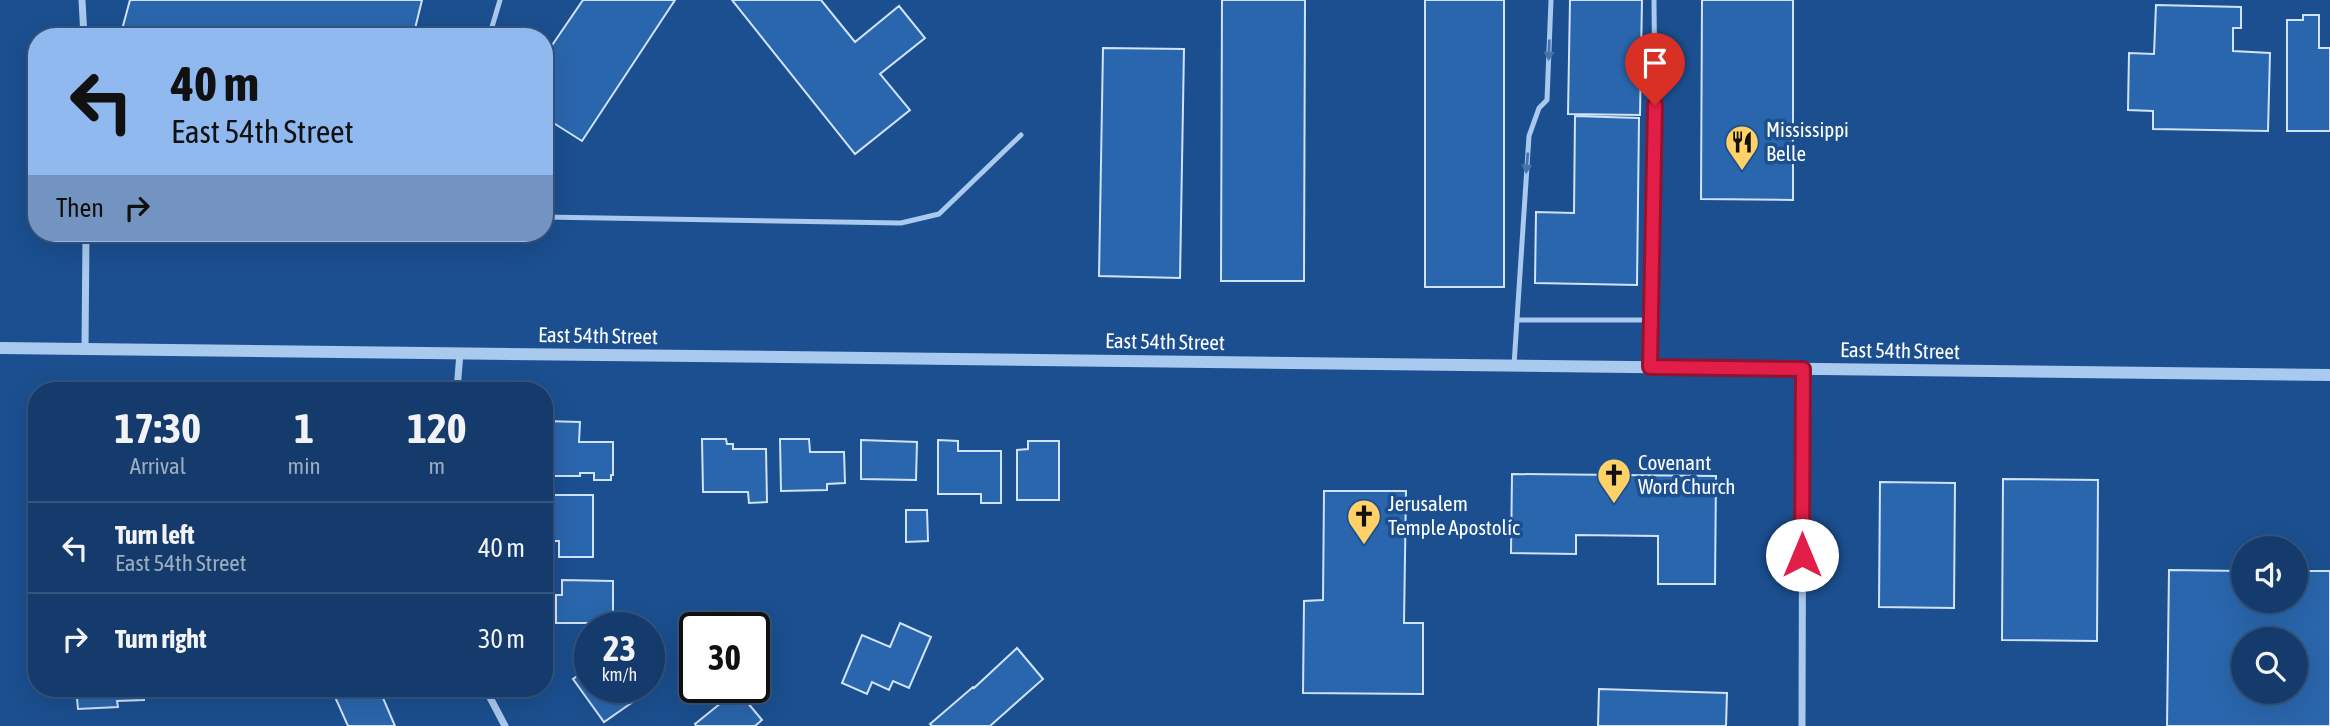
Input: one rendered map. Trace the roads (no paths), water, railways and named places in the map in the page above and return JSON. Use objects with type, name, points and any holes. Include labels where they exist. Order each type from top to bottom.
[{"type":"street","points":[[82,0],[84,28]]},
{"type":"street","points":[[85,349],[86,242]]},
{"type":"street","name":"East 54th Street","points":[[0,348],[2330,375]]},
{"type":"street","points":[[458,382],[460,353]]},
{"type":"street","points":[[1802,726],[1803,369]]},
{"type":"street","points":[[490,697],[505,726]]},
{"type":"lane","points":[[492,28],[500,0]]},
{"type":"lane","points":[[1514,365],[1529,136],[1539,108],[1547,100],[1551,0]]},
{"type":"lane","points":[[1650,367],[1655,105],[1654,0]]},
{"type":"lane","points":[[553,217],[901,223],[939,214],[1021,135]]},
{"type":"lane","points":[[1518,320],[1651,320]]},
{"type":"place","name":"Mississippi Belle","points":[[1742,172]]},
{"type":"place","name":"Covenant Word Church","points":[[1614,505]]},
{"type":"place","name":"Jerusalem Temple Apostolic","points":[[1364,546]]}]
